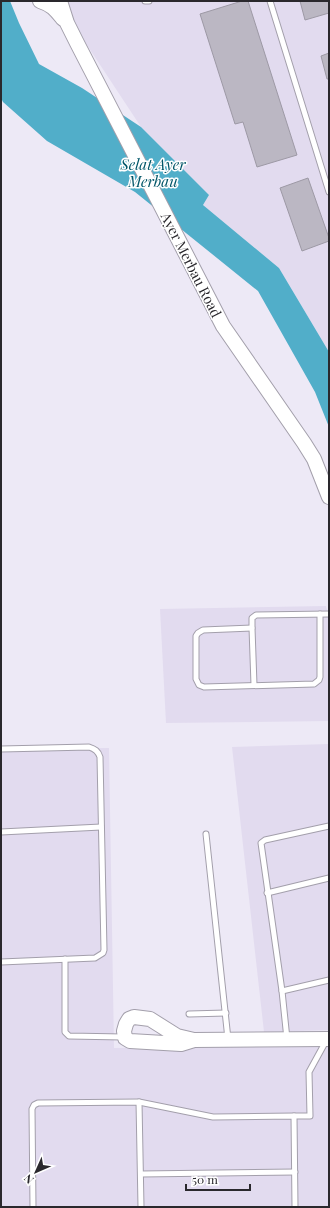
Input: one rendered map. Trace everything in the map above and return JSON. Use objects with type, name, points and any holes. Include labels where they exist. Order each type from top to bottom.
[{"type":"street","name":"Ayer Merbau Road","points":[[40,1],[52,6],[67,24]]},
{"type":"street","name":"Ayer Merbau Road","points":[[60,1],[67,24],[226,332],[314,459],[329,497]]},
{"type":"street","points":[[194,1040],[181,1044],[130,1042],[125,1038],[124,1031],[129,1019],[134,1017],[150,1019],[177,1036],[194,1040],[328,1039]]},
{"type":"lane","points":[[270,1],[329,192]]},
{"type":"lane","points":[[252,628],[203,630],[198,633],[196,636],[196,679],[199,685],[204,687],[314,684],[320,677],[320,614]]},
{"type":"lane","points":[[254,685],[252,618],[256,615],[329,614]]},
{"type":"lane","points":[[1,748],[89,747],[97,751],[100,757],[104,950],[103,954],[95,958],[1,962]]},
{"type":"lane","points":[[287,1039],[282,991],[261,843],[265,840],[329,826]]},
{"type":"lane","points":[[1,832],[101,827]]},
{"type":"lane","points":[[206,834],[228,1040]]},
{"type":"lane","points":[[267,893],[329,878]]},
{"type":"lane","points":[[65,959],[65,1032],[69,1036],[125,1038]]},
{"type":"lane","points":[[282,991],[329,980]]},
{"type":"lane","points":[[189,1014],[226,1013]]},
{"type":"lane","points":[[33,1207],[32,1109],[34,1105],[38,1103],[139,1102],[213,1117],[310,1116],[310,1072],[328,1039]]},
{"type":"lane","points":[[139,1102],[141,1207]]},
{"type":"lane","points":[[294,1116],[295,1207]]},
{"type":"lane","points":[[141,1174],[295,1172]]},
{"type":"shaded area","points":[[58,1],[329,1],[329,352],[279,268],[203,205],[209,195],[141,127]]},
{"type":"shaded area","points":[[326,606],[329,617],[329,721],[166,723],[160,609]]},
{"type":"shaded area","points":[[329,744],[329,1030],[264,1032],[232,747]]},
{"type":"shaded area","points":[[109,748],[114,1048],[329,1046],[329,1207],[1,1207],[1,749]]},
{"type":"water","name":"Selat Ayer Merbau","points":[[1,1],[10,1],[39,64],[82,88],[141,127],[209,195],[203,205],[279,268],[329,352],[329,427],[315,392],[258,291],[135,192],[47,141],[3,102],[1,98]]},
{"type":"building","points":[[242,1],[248,1],[297,155],[257,167],[243,122],[235,124],[200,14]]},
{"type":"building","points":[[300,1],[329,1],[329,13],[305,20]]},
{"type":"building","points":[[329,53],[329,79],[327,79],[321,56]]},
{"type":"building","points":[[308,178],[329,241],[302,251],[280,188]]}]
